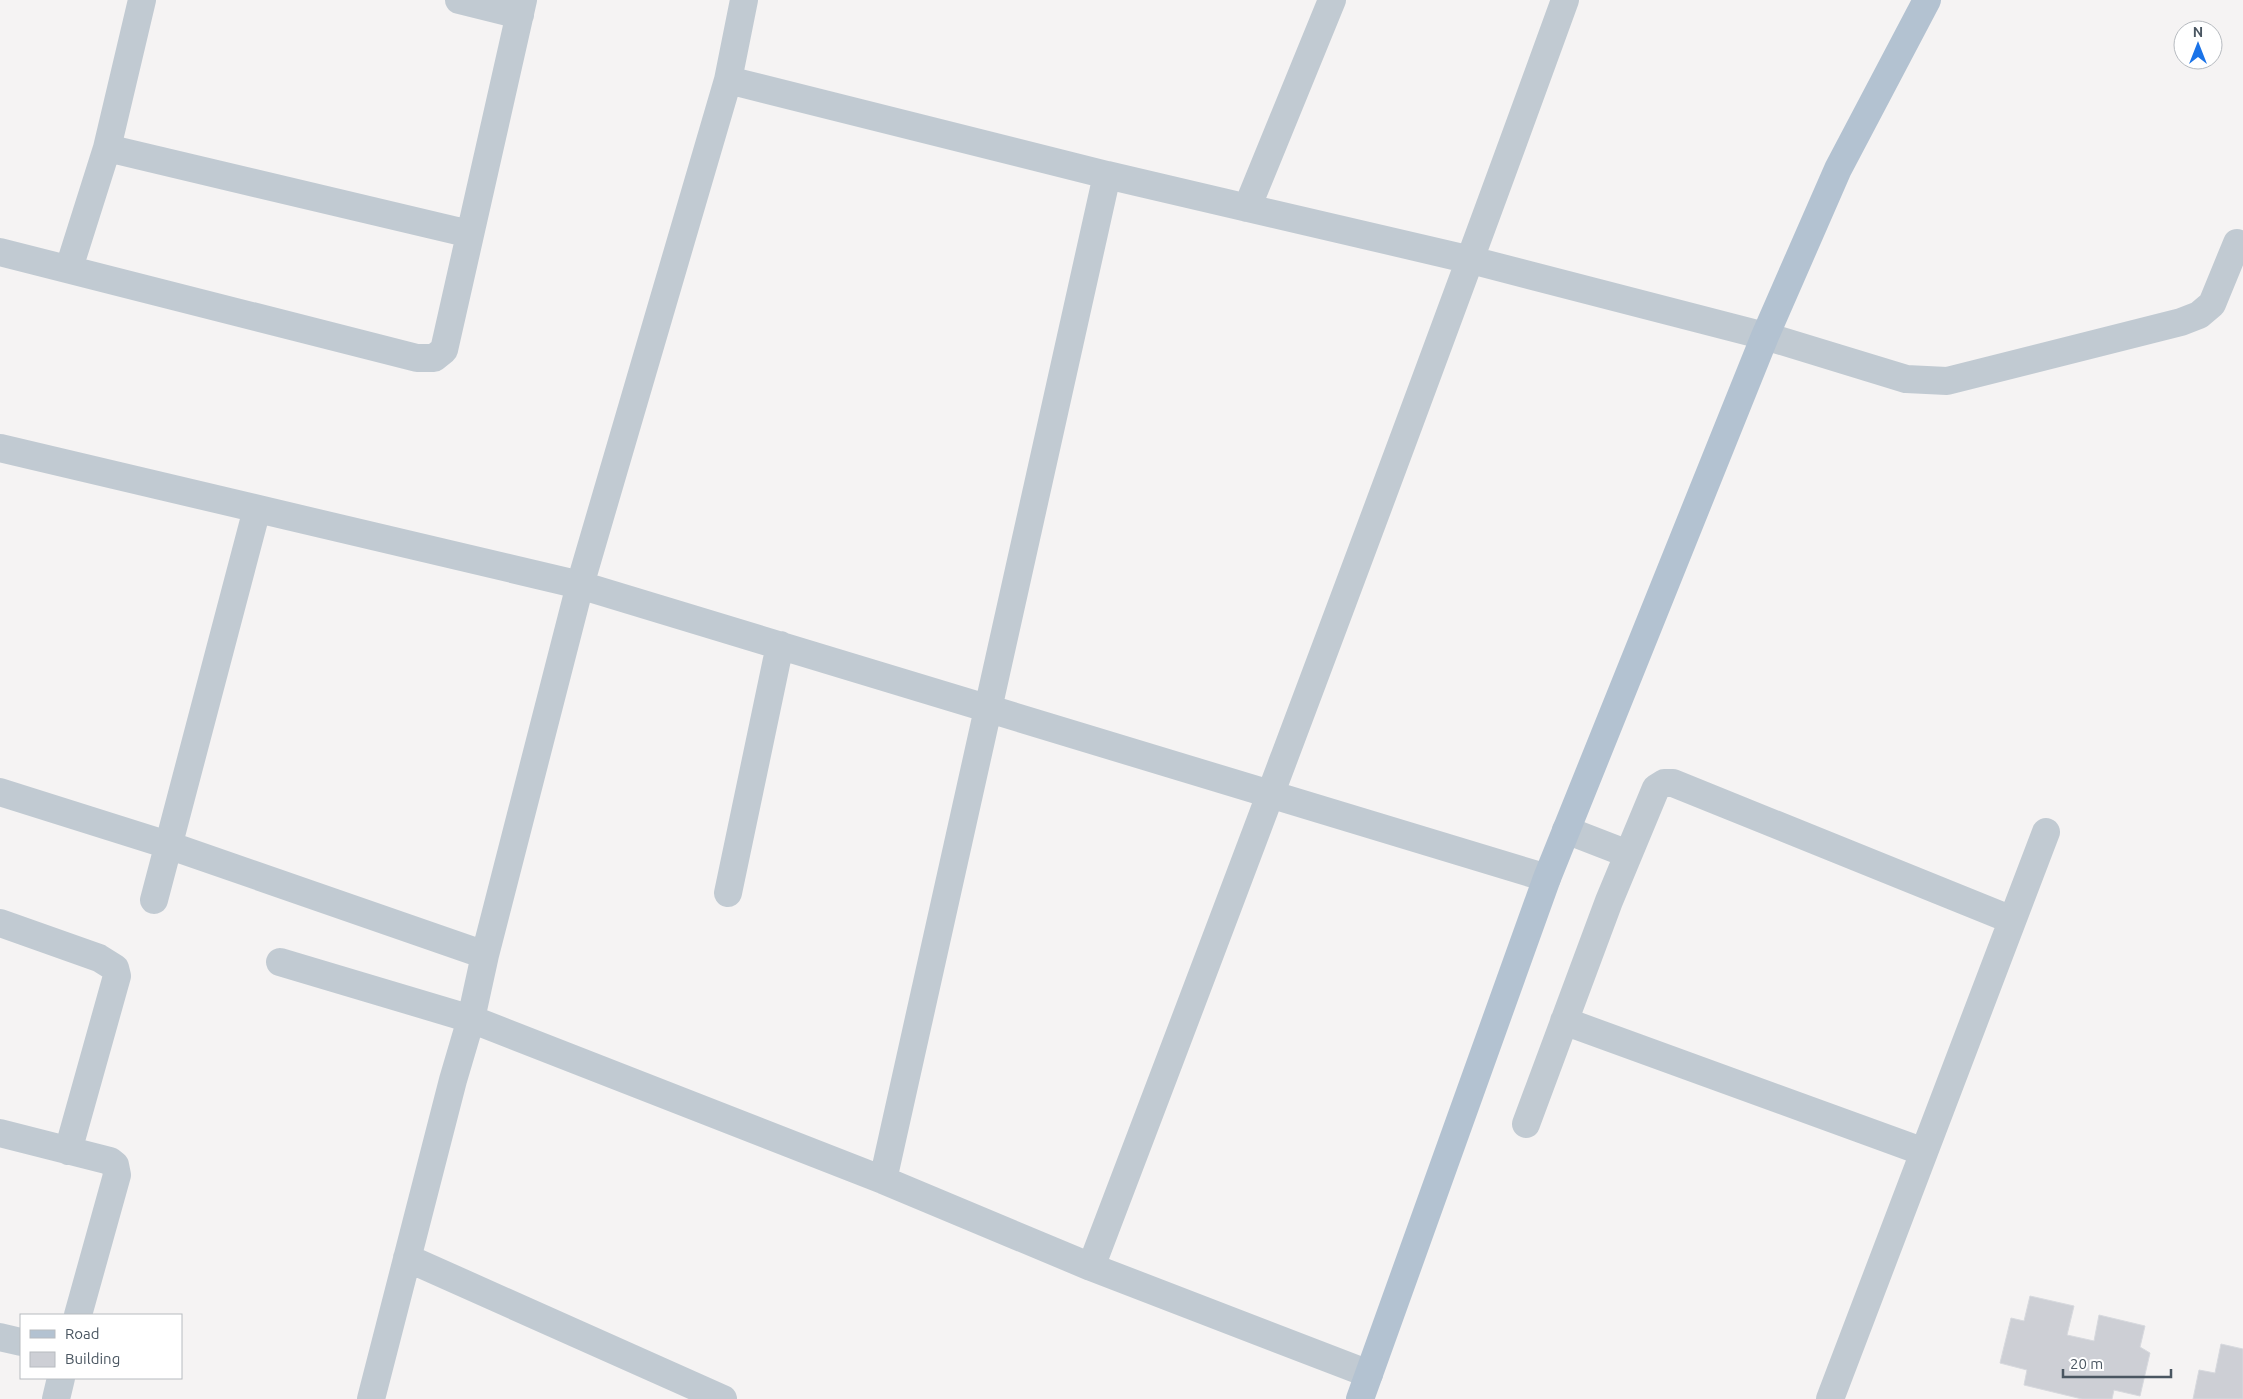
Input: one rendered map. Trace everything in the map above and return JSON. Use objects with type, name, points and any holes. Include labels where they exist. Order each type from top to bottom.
[{"type":"main road","points":[[1360,1399],[1547,878],[1765,336],[1838,169],[1928,0]]},
{"type":"street","points":[[69,268],[107,148],[142,0]]},
{"type":"street","points":[[0,252],[417,358],[434,358],[444,350],[521,7],[459,0]]},
{"type":"street","points":[[371,1399],[453,1080],[471,1019],[485,955],[580,584],[728,80],[744,0]]},
{"type":"street","points":[[1247,208],[1332,0]]},
{"type":"street","points":[[1091,1267],[1272,795],[1566,0]]},
{"type":"street","points":[[728,80],[1107,175],[1471,260],[1765,336],[1906,379],[1947,381],[2181,322],[2199,315],[2212,304],[2238,243]]},
{"type":"street","points":[[107,148],[470,234]]},
{"type":"street","points":[[883,1180],[1107,175]]},
{"type":"street","points":[[0,448],[580,584],[1547,878]]},
{"type":"street","points":[[154,900],[256,509]]},
{"type":"street","points":[[728,893],[780,645]]},
{"type":"street","points":[[1526,1124],[1628,854],[1656,788],[1664,783],[1673,783],[2012,920]]},
{"type":"street","points":[[0,792],[168,845],[485,955]]},
{"type":"street","points":[[1566,830],[1628,854]]},
{"type":"street","points":[[1830,1399],[2046,832]]},
{"type":"street","points":[[0,923],[99,958],[116,968],[117,976],[68,1151]]},
{"type":"street","points":[[280,962],[471,1019],[883,1180],[1091,1267],[1369,1374]]},
{"type":"street","points":[[1564,1020],[1924,1152]]},
{"type":"street","points":[[0,1133],[114,1163],[117,1175],[78,1314]]},
{"type":"street","points":[[407,1258],[723,1399]]},
{"type":"street","points":[[0,1337],[20,1342]]},
{"type":"street","points":[[56,1399],[61,1379]]},
{"type":"building","points":[[2030,1296],[2074,1306],[2067,1335],[2094,1341],[2099,1315],[2145,1326],[2140,1347],[2150,1353],[2140,1396],[2114,1390],[2112,1399],[2082,1399],[2024,1385],[2027,1370],[2000,1363],[2011,1318],[2024,1321]]},
{"type":"building","points":[[2221,1344],[2243,1349],[2243,1399],[2193,1399],[2199,1370],[2215,1373]]}]
